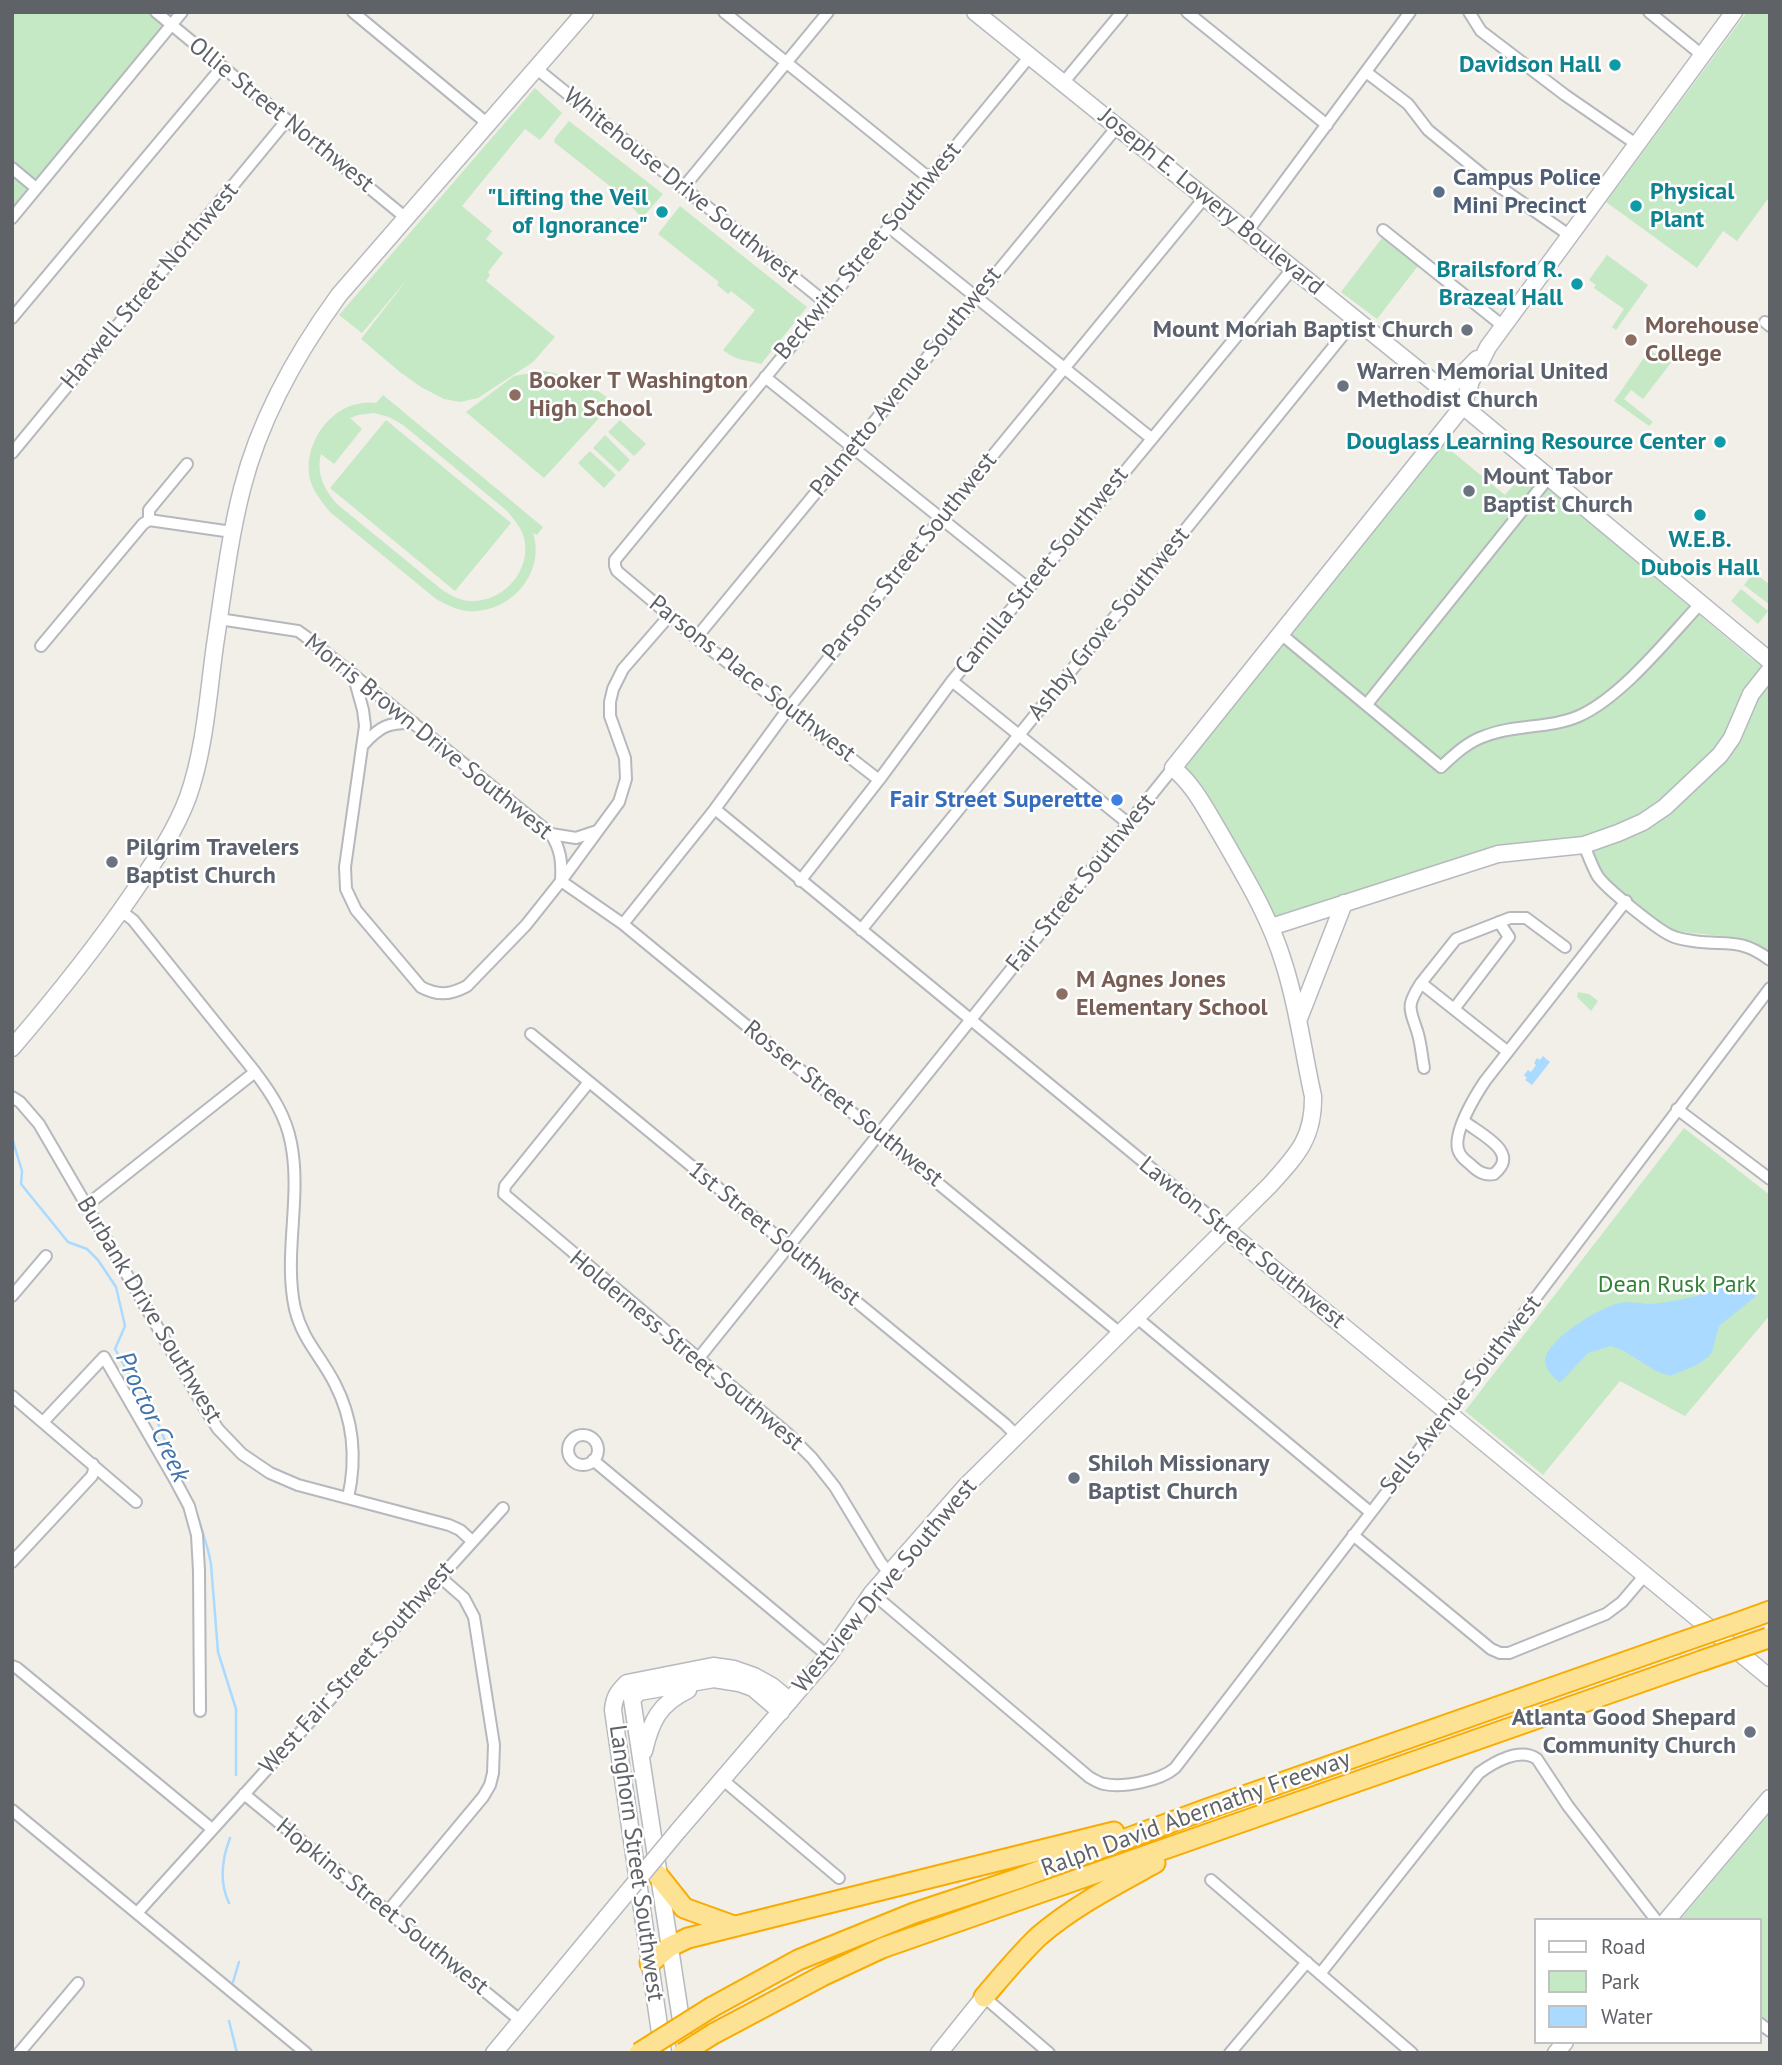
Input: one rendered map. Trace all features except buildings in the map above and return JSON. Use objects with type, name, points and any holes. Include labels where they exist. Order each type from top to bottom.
[{"type":"highway","name":"Ralph David Abernathy Freeway","points":[[639,2053],[712,2007],[798,1960],[843,1940],[1770,1611]]},
{"type":"highway","name":"Ralph David Abernathy Freeway","points":[[685,2053],[713,2034],[822,1976],[882,1948],[1769,1637]]},
{"type":"highway","points":[[650,1963],[669,1947],[688,1938],[1207,1809]]},
{"type":"highway","points":[[984,1997],[1021,1953],[1063,1917],[1199,1837]]},
{"type":"highway","points":[[657,1874],[684,1908],[733,1926]]},
{"type":"street","name":"Ollie Street Northwest","points":[[156,12],[406,218]]},
{"type":"street","points":[[12,218],[182,12]]},
{"type":"street","points":[[354,12],[488,124]]},
{"type":"street","points":[[12,1048],[58,994],[121,911],[165,845],[189,794],[200,751],[232,532],[243,486],[257,442],[292,365],[339,295],[584,12]]},
{"type":"street","points":[[724,12],[929,178]]},
{"type":"street","points":[[683,188],[828,12]]},
{"type":"street","points":[[1063,83],[1122,12]]},
{"type":"street","points":[[1187,12],[1327,125]]},
{"type":"street","points":[[1469,12],[1482,31],[1565,95],[1636,144]]},
{"type":"street","points":[[1649,12],[1702,55]]},
{"type":"street","points":[[1445,391],[1488,347],[1734,12]]},
{"type":"street","name":"Joseph E. Lowery Boulevard","points":[[981,14],[1464,406],[1770,661]]},
{"type":"street","points":[[1248,232],[1407,14]]},
{"type":"street","name":"Beckwith Street Southwest","points":[[625,578],[617,571],[615,560],[1030,56]]},
{"type":"street","points":[[12,318],[222,67]]},
{"type":"street","name":"Whitehouse Drive Southwest","points":[[537,69],[826,303]]},
{"type":"street","points":[[1366,72],[1408,104],[1428,130],[1477,171],[1569,235]]},
{"type":"street","name":"Harwell Street Northwest","points":[[12,453],[287,120]]},
{"type":"street","name":"Palmetto Avenue Southwest","points":[[696,638],[1117,127]]},
{"type":"street","points":[[12,168],[36,188]]},
{"type":"street","name":"Parsons Street Southwest","points":[[623,924],[715,809],[788,709],[1205,197]]},
{"type":"street","points":[[889,227],[1151,438]]},
{"type":"street","points":[[1383,230],[1503,326]]},
{"type":"street","name":"Camilla Street Southwest","points":[[800,881],[952,681],[1293,268]]},
{"type":"street","name":"Ashby Grove Southwest","points":[[861,930],[1356,319]]},
{"type":"street","points":[[1464,406],[1471,381],[1488,347]]},
{"type":"street","points":[[765,377],[1029,589]]},
{"type":"street","name":"Fair Street Southwest","points":[[698,1359],[1464,406]]},
{"type":"street","points":[[149,520],[149,510],[187,464]]},
{"type":"street","points":[[1367,704],[1549,477]]},
{"type":"street","points":[[41,646],[149,520],[232,532]]},
{"type":"street","name":"Parsons Place Southwest","points":[[625,578],[696,638],[879,780]]},
{"type":"street","points":[[1281,634],[1441,767],[1463,747],[1483,736],[1559,723],[1597,706],[1622,687],[1701,603]]},
{"type":"street","points":[[353,674],[363,710],[363,745],[345,867],[346,889],[356,910],[421,987],[443,995],[455,993],[467,986],[526,925],[619,802],[626,779],[625,758],[610,716],[613,688],[623,669],[670,615]]},
{"type":"street","name":"Morris Brown Drive Southwest","points":[[219,619],[298,631],[551,834],[559,846],[562,858],[561,881]]},
{"type":"street","points":[[1271,927],[1498,854],[1584,845],[1643,822],[1665,807],[1720,755],[1732,738],[1751,694],[1770,670]]},
{"type":"street","points":[[952,681],[1129,824]]},
{"type":"street","points":[[363,745],[385,725],[397,722],[414,723]]},
{"type":"street","name":"Westview Drive Southwest","points":[[494,2053],[678,1831],[828,1656],[873,1593],[965,1487],[1270,1185],[1305,1143],[1311,1128],[1313,1096],[1284,962],[1250,884],[1191,786],[1173,768]]},
{"type":"street","name":"Lawton Street Southwest","points":[[715,809],[1770,1678]]},
{"type":"street","points":[[551,834],[576,838],[599,830]]},
{"type":"street","points":[[1584,845],[1597,875],[1655,926],[1672,936],[1696,941],[1735,943],[1770,960]]},
{"type":"street","name":"Rosser Street Southwest","points":[[561,881],[623,924],[1119,1334]]},
{"type":"street","points":[[1464,1121],[1503,1153],[1505,1160],[1502,1168],[1494,1174],[1483,1174],[1459,1152],[1457,1138],[1464,1121],[1475,1096],[1626,901]]},
{"type":"street","points":[[1298,1021],[1344,903]]},
{"type":"street","points":[[121,911],[133,920],[255,1072],[278,1105],[291,1143],[295,1177],[290,1268],[294,1304],[305,1337],[335,1383],[349,1417],[354,1458],[348,1498]]},
{"type":"street","points":[[1424,1068],[1419,1036],[1409,1012],[1412,997],[1456,939],[1510,918],[1527,918],[1565,947]]},
{"type":"street","points":[[1454,1009],[1509,937],[1499,922]]},
{"type":"street","points":[[1421,983],[1508,1052]]},
{"type":"street","name":"Sells Avenue Southwest","points":[[873,1593],[1089,1777],[1102,1784],[1118,1785],[1159,1778],[1175,1768],[1770,988]]},
{"type":"street","name":"1st Street Southwest","points":[[531,1034],[1016,1435]]},
{"type":"street","points":[[87,1205],[255,1072]]},
{"type":"street","name":"Holderness Street Southwest","points":[[589,1082],[505,1186],[504,1194],[812,1458],[835,1487],[890,1574]]},
{"type":"street","name":"Burbank Drive Southwest","points":[[12,1097],[20,1102],[38,1124],[218,1429],[242,1454],[270,1473],[299,1485],[449,1525],[460,1530],[472,1541]]},
{"type":"street","points":[[1677,1109],[1770,1179]]},
{"type":"street","points":[[12,1296],[46,1256]]},
{"type":"street","points":[[1136,1317],[1370,1512]]},
{"type":"street","points":[[43,1422],[104,1357],[189,1506],[197,1535],[200,1711]]},
{"type":"street","points":[[13,1399],[136,1502]]},
{"type":"street","points":[[593,1461],[828,1656]]},
{"type":"street","points":[[12,1562],[92,1476],[93,1464]]},
{"type":"street","name":"West Fair Street Southwest","points":[[136,1913],[503,1508]]},
{"type":"street","points":[[1353,1535],[1491,1649],[1500,1653],[1509,1653],[1606,1614],[1622,1602],[1645,1575]]},
{"type":"street","points":[[388,1911],[483,1797],[493,1773],[494,1745],[474,1617],[464,1598],[440,1577]]},
{"type":"street","points":[[12,1666],[212,1829]]},
{"type":"street","name":"Langhorn Street Southwest","points":[[685,2053],[642,1763],[625,1696],[627,1684],[713,1667],[734,1669],[772,1686],[785,1706]]},
{"type":"street","name":"Langhorn Street Southwest","points":[[663,2053],[614,1710],[625,1696],[714,1679],[753,1688],[785,1706]]},
{"type":"street","points":[[642,1763],[649,1729],[657,1714],[673,1697],[703,1681]]},
{"type":"street","points":[[1320,1974],[1479,1773],[1492,1763],[1522,1754],[1530,1754],[1537,1759],[1568,1806],[1654,1918]]},
{"type":"street","points":[[723,1780],[839,1878]]},
{"type":"street","name":"Hopkins Street Southwest","points":[[244,1794],[521,2021]]},
{"type":"street","points":[[1669,1918],[1770,1798]]},
{"type":"street","points":[[12,1811],[306,2053]]},
{"type":"street","points":[[1211,1880],[1412,2053]]},
{"type":"street","points":[[1230,2053],[1307,1962]]},
{"type":"street","points":[[19,2053],[78,1983]]},
{"type":"street","points":[[939,2053],[984,1997],[1049,2053]]},
{"type":"green space","points":[[12,12],[158,12],[170,22],[12,210]]},
{"type":"green space","points":[[1747,12],[1770,12],[1770,196],[1737,241],[1723,231],[1697,268],[1606,202]]},
{"type":"green space","points":[[535,88],[562,113],[540,140],[525,129],[462,206],[492,231],[486,239],[503,253],[488,272],[490,275],[486,281],[555,337],[533,362],[478,398],[460,402],[444,399],[400,372],[361,339],[409,277],[362,333],[339,315]]},
{"type":"green space","points":[[569,121],[663,194],[642,218],[620,194],[554,142]]},
{"type":"green space","points":[[680,206],[807,307],[761,364],[737,358],[723,350],[755,310],[731,291],[728,294],[717,285],[719,282],[658,234]]},
{"type":"green space","points":[[1382,238],[1418,266],[1377,319],[1341,292]]},
{"type":"green space","points":[[1607,255],[1648,285],[1616,330],[1612,327],[1624,309],[1594,288],[1596,285],[1589,280]]},
{"type":"green space","points":[[1668,348],[1677,355],[1643,399],[1631,390],[1624,399],[1653,422],[1649,426],[1614,401],[1650,349],[1658,354],[1661,351],[1664,353]]},
{"type":"green space","points":[[544,371],[581,379],[614,402],[544,478],[466,412],[514,376]]},
{"type":"green space","points":[[383,395],[543,527],[537,535],[533,533],[535,560],[531,573],[515,595],[491,608],[466,611],[456,608],[436,599],[330,512],[310,479],[309,460],[312,447],[326,423],[337,414],[362,403],[376,403]],"holes":[[[374,413],[403,425],[506,510],[521,530],[524,538],[524,561],[513,582],[504,590],[483,600],[459,599],[441,589],[337,504],[328,493],[320,475],[321,454],[334,464],[362,429],[350,418]]]},
{"type":"green space","points":[[386,420],[511,523],[455,591],[330,488]]},
{"type":"green space","points":[[620,420],[646,444],[634,456],[608,432]]},
{"type":"green space","points":[[605,435],[630,460],[619,472],[593,448]]},
{"type":"green space","points":[[1444,445],[1505,495],[1527,470],[1753,660],[1770,666],[1770,952],[1740,938],[1674,931],[1623,895],[1573,849],[1476,865],[1277,930],[1185,767]]},
{"type":"green space","points":[[590,451],[616,475],[604,488],[578,463]]},
{"type":"green space","points":[[1754,572],[1770,585],[1770,605],[1744,585]]},
{"type":"green space","points":[[1741,589],[1768,611],[1758,624],[1731,601]]},
{"type":"green space","points":[[1578,992],[1589,994],[1598,1001],[1591,1011],[1577,997]]},
{"type":"green space","name":"Dean Rusk Park","points":[[1684,1128],[1770,1195],[1770,1315],[1685,1416],[1620,1381],[1543,1475],[1465,1411]]},
{"type":"green space","points":[[1770,1813],[1770,2023],[1761,2016],[1761,1918],[1682,1918]]},
{"type":"water","points":[[1543,1056],[1550,1062],[1532,1085],[1525,1080],[1527,1078],[1524,1075],[1528,1070],[1531,1072],[1537,1058],[1540,1060]]},
{"type":"water","points":[[1749,1282],[1755,1287],[1755,1297],[1719,1326],[1712,1352],[1697,1365],[1670,1376],[1611,1346],[1588,1353],[1560,1383],[1546,1367],[1548,1352],[1564,1334],[1588,1317],[1611,1306],[1624,1302],[1667,1302],[1711,1292],[1716,1285],[1734,1287]]},
{"type":"waterway","name":"Proctor Creek","points":[[12,1138],[22,1171],[21,1184],[68,1242],[87,1249],[98,1260],[116,1287],[125,1326],[115,1349],[130,1376],[148,1398],[179,1476]]},
{"type":"waterway","name":"Proctor Creek","points":[[198,1517],[211,1564],[218,1652],[236,1709],[236,1775]]},
{"type":"waterway","name":"Proctor Creek","points":[[229,1903],[223,1870],[230,1838]]},
{"type":"waterway","name":"Proctor Creek","points":[[233,1982],[239,1962]]},
{"type":"waterway","name":"Proctor Creek","points":[[229,2021],[237,2053]]},
{"type":"place","name":"Davidson Hall","points":[[1615,65]]},
{"type":"place","name":"Campus Police Mini Precinct","points":[[1439,192]]},
{"type":"place","name":"Physical Plant","points":[[1636,206]]},
{"type":"place","name":"\"Lifting the Veil of Ignorance\"","points":[[662,212]]},
{"type":"place","name":"Brailsford R. Brazeal Hall","points":[[1577,284]]},
{"type":"place","name":"Mount Moriah Baptist Church","points":[[1467,330]]},
{"type":"place","name":"Morehouse College","points":[[1631,340]]},
{"type":"place","name":"Warren Memorial United Methodist Church","points":[[1343,386]]},
{"type":"place","name":"Booker T Washington High School","points":[[515,395]]},
{"type":"place","name":"Douglass Learning Resource Center","points":[[1720,442]]},
{"type":"place","name":"Mount Tabor Baptist Church","points":[[1469,491]]},
{"type":"place","name":"W.E.B. Dubois Hall","points":[[1700,515]]},
{"type":"place","name":"Fair Street Superette","points":[[1117,800]]},
{"type":"place","name":"Pilgrim Travelers Baptist Church","points":[[112,862]]},
{"type":"place","name":"M Agnes Jones Elementary School","points":[[1062,994]]},
{"type":"place","name":"Shiloh Missionary Baptist Church","points":[[1074,1478]]},
{"type":"place","name":"Atlanta Good Shepard Community Church","points":[[1750,1732]]}]
